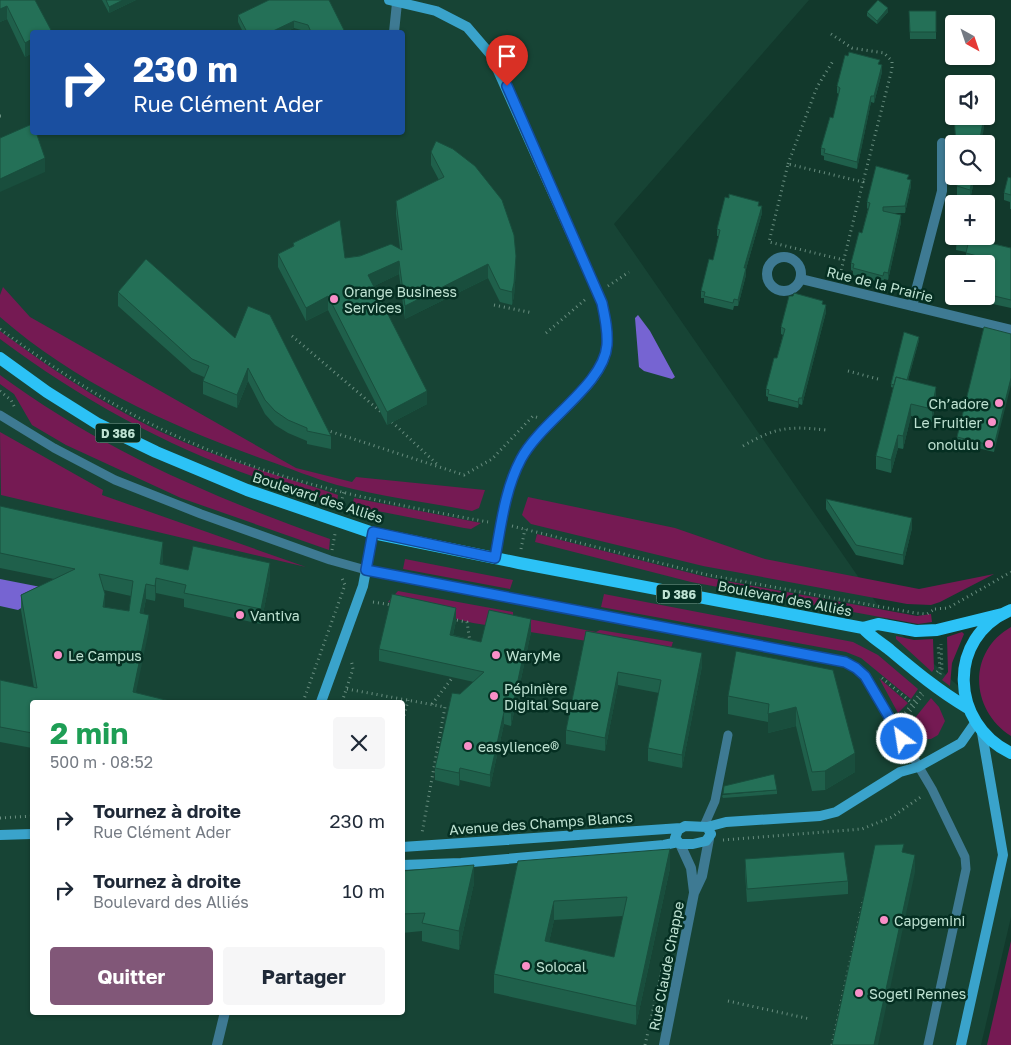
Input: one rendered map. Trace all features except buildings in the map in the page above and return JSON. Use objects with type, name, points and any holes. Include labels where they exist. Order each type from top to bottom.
[{"type":"main road","name":"Boulevard des Alliés","points":[[0,358],[47,392],[98,424],[148,448],[247,490],[373,532],[495,558],[863,628],[878,624],[916,631],[937,630],[1007,612]]},
{"type":"main road","points":[[1007,612],[986,626],[975,640],[967,656],[963,686],[968,708],[979,728],[995,744],[1011,753]]},
{"type":"main road","name":"Boulevard des Alliés","points":[[863,628],[872,639],[885,646],[941,693],[968,708]]},
{"type":"street","points":[[394,30],[393,1],[436,11],[467,27],[491,55],[597,292],[607,327],[607,346],[604,360],[597,374],[547,425],[522,458],[510,484],[495,558]]},
{"type":"street","points":[[912,306],[942,192],[942,143]]},
{"type":"street","name":"Rue de la Prairie","points":[[801,279],[1011,330]]},
{"type":"street","points":[[322,700],[363,586],[373,532]]},
{"type":"street","points":[[705,827],[726,822],[820,816],[836,812],[900,772],[918,767],[961,743],[979,728],[1003,855]]},
{"type":"street","points":[[405,865],[461,862],[679,843],[693,844],[709,839],[711,832],[705,827]]},
{"type":"street","name":"Avenue des Champs Blancs","points":[[405,847],[705,827]]},
{"type":"street","points":[[679,843],[675,835],[681,828]]},
{"type":"street","points":[[0,836],[30,834]]},
{"type":"street","name":"Rue Claude Chappe","points":[[664,1045],[694,893],[702,876],[709,839]]},
{"type":"street","name":"Rue Claude Chappe","points":[[679,843],[691,868],[694,893]]},
{"type":"street","points":[[961,1045],[1003,855],[1011,843]]},
{"type":"street","points":[[218,1045],[224,1015]]},
{"type":"lane","points":[[0,415],[54,448],[115,480],[210,518],[330,560],[366,570],[845,662],[856,668],[865,676],[918,767],[958,840],[965,857],[966,869],[928,1045]]},
{"type":"lane","points":[[705,827],[715,801],[728,734]]},
{"type":"path","points":[[830,34],[852,48],[884,53],[892,61],[892,69],[837,287]]},
{"type":"path","points":[[833,61],[817,87],[788,164],[769,242],[844,260]]},
{"type":"path","points":[[788,164],[863,182]]},
{"type":"path","points":[[546,333],[583,300],[629,272]]},
{"type":"path","points":[[494,305],[532,313]]},
{"type":"path","points":[[0,329],[88,390],[136,416],[201,447],[336,491],[501,524],[718,577],[915,614],[927,614],[935,609],[948,608],[1011,572]]},
{"type":"path","points":[[292,336],[381,412]]},
{"type":"path","points":[[848,371],[878,379]]},
{"type":"path","points":[[321,428],[464,475],[492,459],[533,416],[547,425]]},
{"type":"path","points":[[392,422],[440,467]]},
{"type":"path","points":[[743,446],[763,434],[784,427],[826,430]]},
{"type":"path","points":[[304,700],[344,585],[342,576],[335,574]]},
{"type":"path","points":[[373,602],[399,606]]},
{"type":"path","points":[[447,618],[467,622],[469,641],[476,644]]},
{"type":"path","points":[[937,675],[940,669],[939,638]]},
{"type":"path","points":[[343,700],[353,669]]},
{"type":"path","points":[[880,676],[912,703]]},
{"type":"path","points":[[432,704],[453,677]]},
{"type":"path","points":[[347,689],[445,707],[452,703]]},
{"type":"path","points":[[923,692],[907,718],[902,719],[912,703],[923,692]]},
{"type":"path","points":[[405,712],[408,700]]},
{"type":"path","points":[[420,846],[445,707]]},
{"type":"path","points":[[876,732],[883,732]]},
{"type":"path","points":[[0,818],[30,816]]},
{"type":"path","points":[[832,1045],[864,898]]},
{"type":"path","points":[[645,1045],[672,928]]},
{"type":"path","points":[[728,1001],[810,1019]]},
{"type":"shaded area","points":[[0,0],[809,0],[614,224],[893,627],[966,693],[980,730],[1011,749],[1011,917],[981,1045],[0,1045]]},
{"type":"shaded area","points":[[3,287],[30,317],[296,468],[352,482],[356,477],[485,490],[479,508],[472,511],[370,493],[337,485],[230,447],[160,417],[93,383],[61,363],[0,317],[0,295]]},
{"type":"shaded area","points":[[638,315],[650,331],[675,377],[672,379],[644,371],[639,367],[635,318]]},
{"type":"shaded area","points":[[0,331],[90,393],[137,420],[205,451],[338,495],[337,502],[246,474],[160,437],[119,416],[39,367],[0,339]]},
{"type":"shaded area","points":[[0,375],[38,402],[118,449],[201,489],[330,539],[329,550],[181,498],[66,445],[32,425],[14,394],[0,384]]},
{"type":"shaded area","points":[[0,432],[103,490],[102,495],[306,567],[1,495]]},
{"type":"shaded area","points":[[528,497],[675,528],[765,559],[919,589],[994,574],[940,602],[931,605],[907,604],[703,566],[531,524],[522,515]]},
{"type":"shaded area","points":[[354,498],[481,523],[471,529],[352,506]]},
{"type":"shaded area","points":[[537,534],[710,578],[917,616],[931,614],[932,622],[918,624],[691,582],[535,542]]},
{"type":"shaded area","points":[[405,559],[513,580],[510,589],[403,569]]},
{"type":"shaded area","points":[[0,579],[51,589],[18,610],[0,606]]},
{"type":"shaded area","points":[[398,591],[513,612],[513,616],[596,632],[600,630],[673,642],[669,654],[473,623],[388,602]]},
{"type":"shaded area","points":[[604,594],[853,642],[878,655],[918,689],[911,699],[861,658],[846,652],[601,607]]},
{"type":"shaded area","points":[[1011,627],[1011,736],[997,725],[988,712],[981,697],[979,681],[981,666],[987,651],[997,638]]},
{"type":"shaded area","points":[[962,632],[964,634],[952,663],[950,686],[942,680],[948,672],[947,637]]},
{"type":"shaded area","points":[[896,636],[914,640],[933,639],[934,669],[932,672],[896,639]]},
{"type":"shaded area","points":[[879,678],[908,703],[898,713]]},
{"type":"shaded area","points":[[931,698],[939,707],[945,721],[938,735],[931,739],[917,738],[907,728]]},
{"type":"shaded area","points":[[1011,941],[1011,1045],[987,1045]]},
{"type":"place","name":"Orange Business Services","points":[[334,299]]},
{"type":"place","name":"Ch’adore","points":[[999,403]]},
{"type":"place","name":"Le Fruitier","points":[[992,422]]},
{"type":"place","name":"onolulu","points":[[989,444]]},
{"type":"place","name":"Vantiva","points":[[240,615]]},
{"type":"place","name":"Le Campus","points":[[58,655]]},
{"type":"place","name":"WaryMe","points":[[496,655]]},
{"type":"place","name":"Pépinière Digital Square","points":[[494,696]]},
{"type":"place","name":"easylience®","points":[[468,746]]},
{"type":"place","name":"Capgemini","points":[[884,920]]},
{"type":"place","name":"Solocal","points":[[526,966]]},
{"type":"place","name":"Sogeti Rennes","points":[[859,993]]},
{"type":"route","points":[[507,86],[602,303],[607,327],[607,346],[604,360],[597,374],[547,425],[522,458],[510,484],[495,558],[373,532],[366,570],[845,662],[865,676],[902,739]]}]
